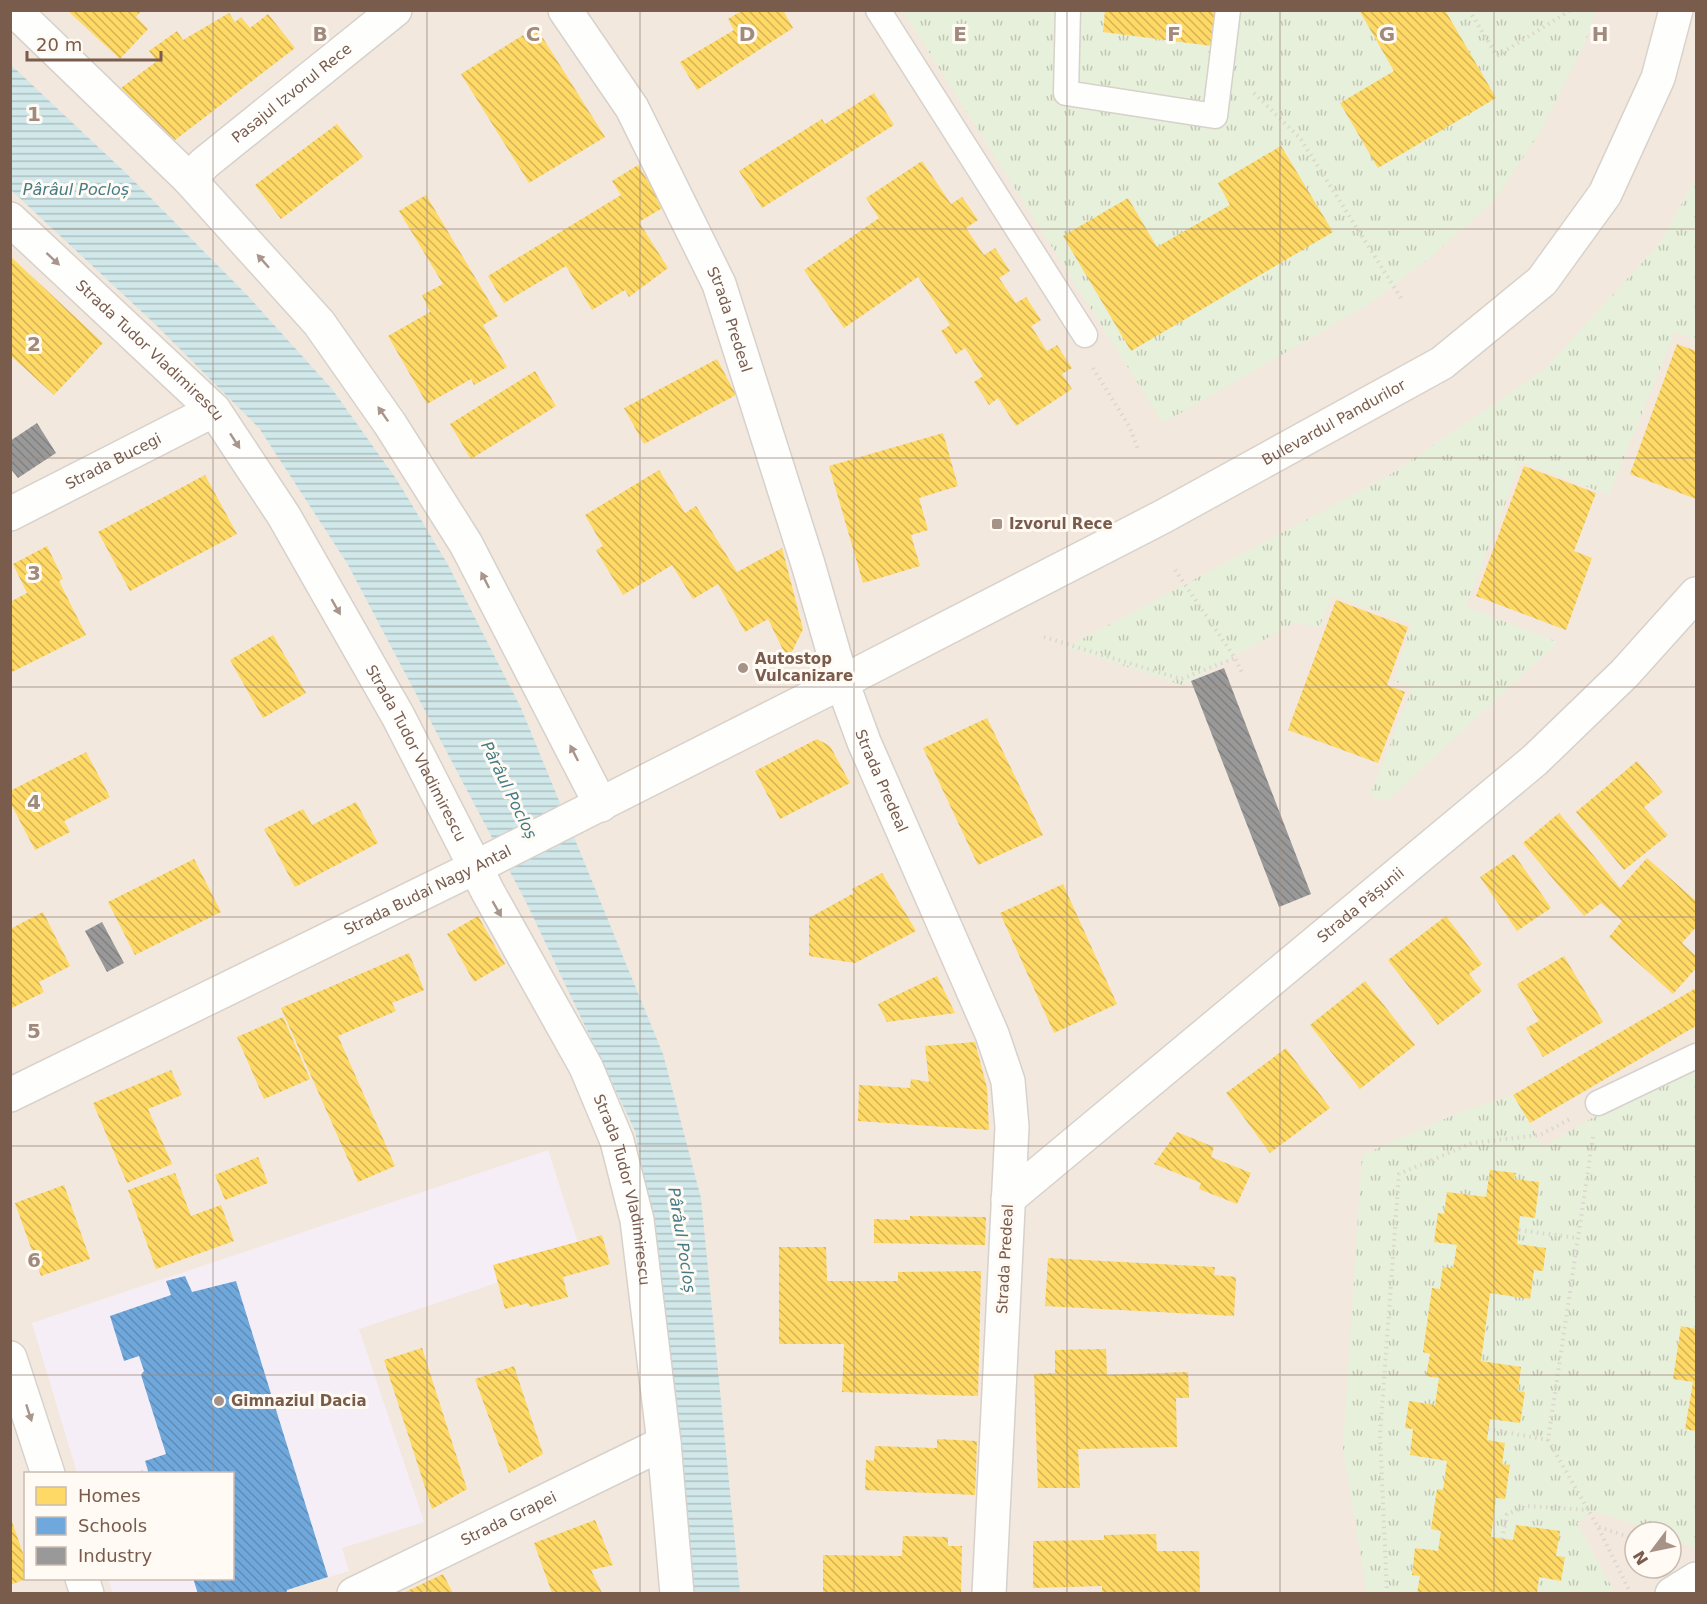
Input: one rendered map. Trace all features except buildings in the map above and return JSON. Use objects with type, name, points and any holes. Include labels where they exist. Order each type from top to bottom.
[{"type":"street","points":[[14,10],[189,179],[319,323],[390,424],[466,544],[588,812]]},
{"type":"street","name":"Pasajul Izvorul Rece","points":[[189,179],[205,163],[395,10]]},
{"type":"street","name":"Strada Predeal","points":[[565,10],[632,108],[718,284],[808,564],[842,682],[864,742],[992,1034],[1008,1081],[1012,1127],[989,1593]]},
{"type":"street","name":"Bulevardul Pandurilor","points":[[842,682],[1164,516],[1443,363],[1542,280],[1605,194],[1658,78],[1676,10]]},
{"type":"street","name":"Strada Tudor Vladimirescu","points":[[10,219],[214,410],[284,516],[398,716],[580,1057],[616,1141],[637,1220],[664,1443],[676,1593]]},
{"type":"street","name":"Strada Bucegi","points":[[10,514],[214,410]]},
{"type":"street","name":"Strada Pășunii","points":[[1008,1199],[1535,760],[1626,673],[1696,594]]},
{"type":"street","name":"Strada Budai Nagy Antal","points":[[10,1095],[588,812],[842,682]]},
{"type":"street","points":[[10,1358],[48,1472]]},
{"type":"street","name":"Strada Grapei","points":[[354,1593],[664,1443]]},
{"type":"street","points":[[1672,1593],[1696,1579]]},
{"type":"lane","points":[[878,10],[1085,334]]},
{"type":"lane","points":[[1068,10],[1066,93],[1215,116],[1228,10]]},
{"type":"lane","points":[[1598,1103],[1696,1056]]},
{"type":"path","points":[[1469,10],[1497,56],[1572,10]]},
{"type":"path","points":[[1222,62],[1300,138],[1403,301]]},
{"type":"path","points":[[1085,334],[1076,340],[1129,426],[1138,449]]},
{"type":"path","points":[[1175,570],[1243,675]]},
{"type":"path","points":[[1044,637],[1181,679],[1234,658]]},
{"type":"path","points":[[1598,1103],[1548,1440],[1598,1527],[1631,1593]]},
{"type":"path","points":[[1387,1593],[1380,1435],[1399,1174],[1472,1143],[1540,1136],[1598,1103]]},
{"type":"path","points":[[1519,1230],[1578,1238]]},
{"type":"path","points":[[1488,1429],[1548,1440]]},
{"type":"path","points":[[140,1472],[147,1470]]},
{"type":"path","points":[[1502,1539],[1508,1514],[1527,1506],[1588,1510]]},
{"type":"path","points":[[1598,1527],[1623,1535]]},
{"type":"shaded area","points":[[11,11],[1696,11],[1696,1593],[11,1594]]},
{"type":"shaded area","name":"Gimnaziul Dacia","points":[[548,1150],[578,1243],[499,1282],[359,1329],[424,1522],[342,1548],[349,1571],[287,1590],[286,1593],[113,1593],[108,1580],[234,1580],[234,1472],[77,1472],[32,1323]]},
{"type":"green space","points":[[903,11],[1596,11],[1585,43],[1542,129],[1494,201],[1433,255],[1368,305],[1163,423]]},
{"type":"green space","points":[[1696,178],[1696,340],[1675,332],[1609,495],[1521,462],[1466,607],[1558,642],[1387,801],[1370,796],[1412,688],[1394,681],[1411,624],[1332,595],[1319,628],[1296,622],[1182,685],[1067,647],[1385,478],[1544,370],[1660,243]]},
{"type":"green space","points":[[1696,1071],[1696,1549],[1683,1543],[1683,1520],[1623,1521],[1593,1511],[1577,1523],[1615,1593],[1367,1593],[1343,1448],[1362,1155],[1456,1114],[1513,1095],[1543,1147],[1588,1120]]},
{"type":"water","name":"Pârâul Pocloș","points":[[10,64],[127,174],[248,296],[332,389],[397,480],[447,563],[521,708],[663,1054],[701,1198],[740,1593],[689,1593],[657,1246],[635,1131],[526,902],[347,563],[259,428],[157,326],[11,190]]},
{"type":"place","name":"Izvorul Rece","points":[[997,524]]},
{"type":"place","name":"Autostop Vulcanizare","points":[[743,668]]},
{"type":"place","name":"Gimnaziul Dacia","points":[[219,1401]]}]
